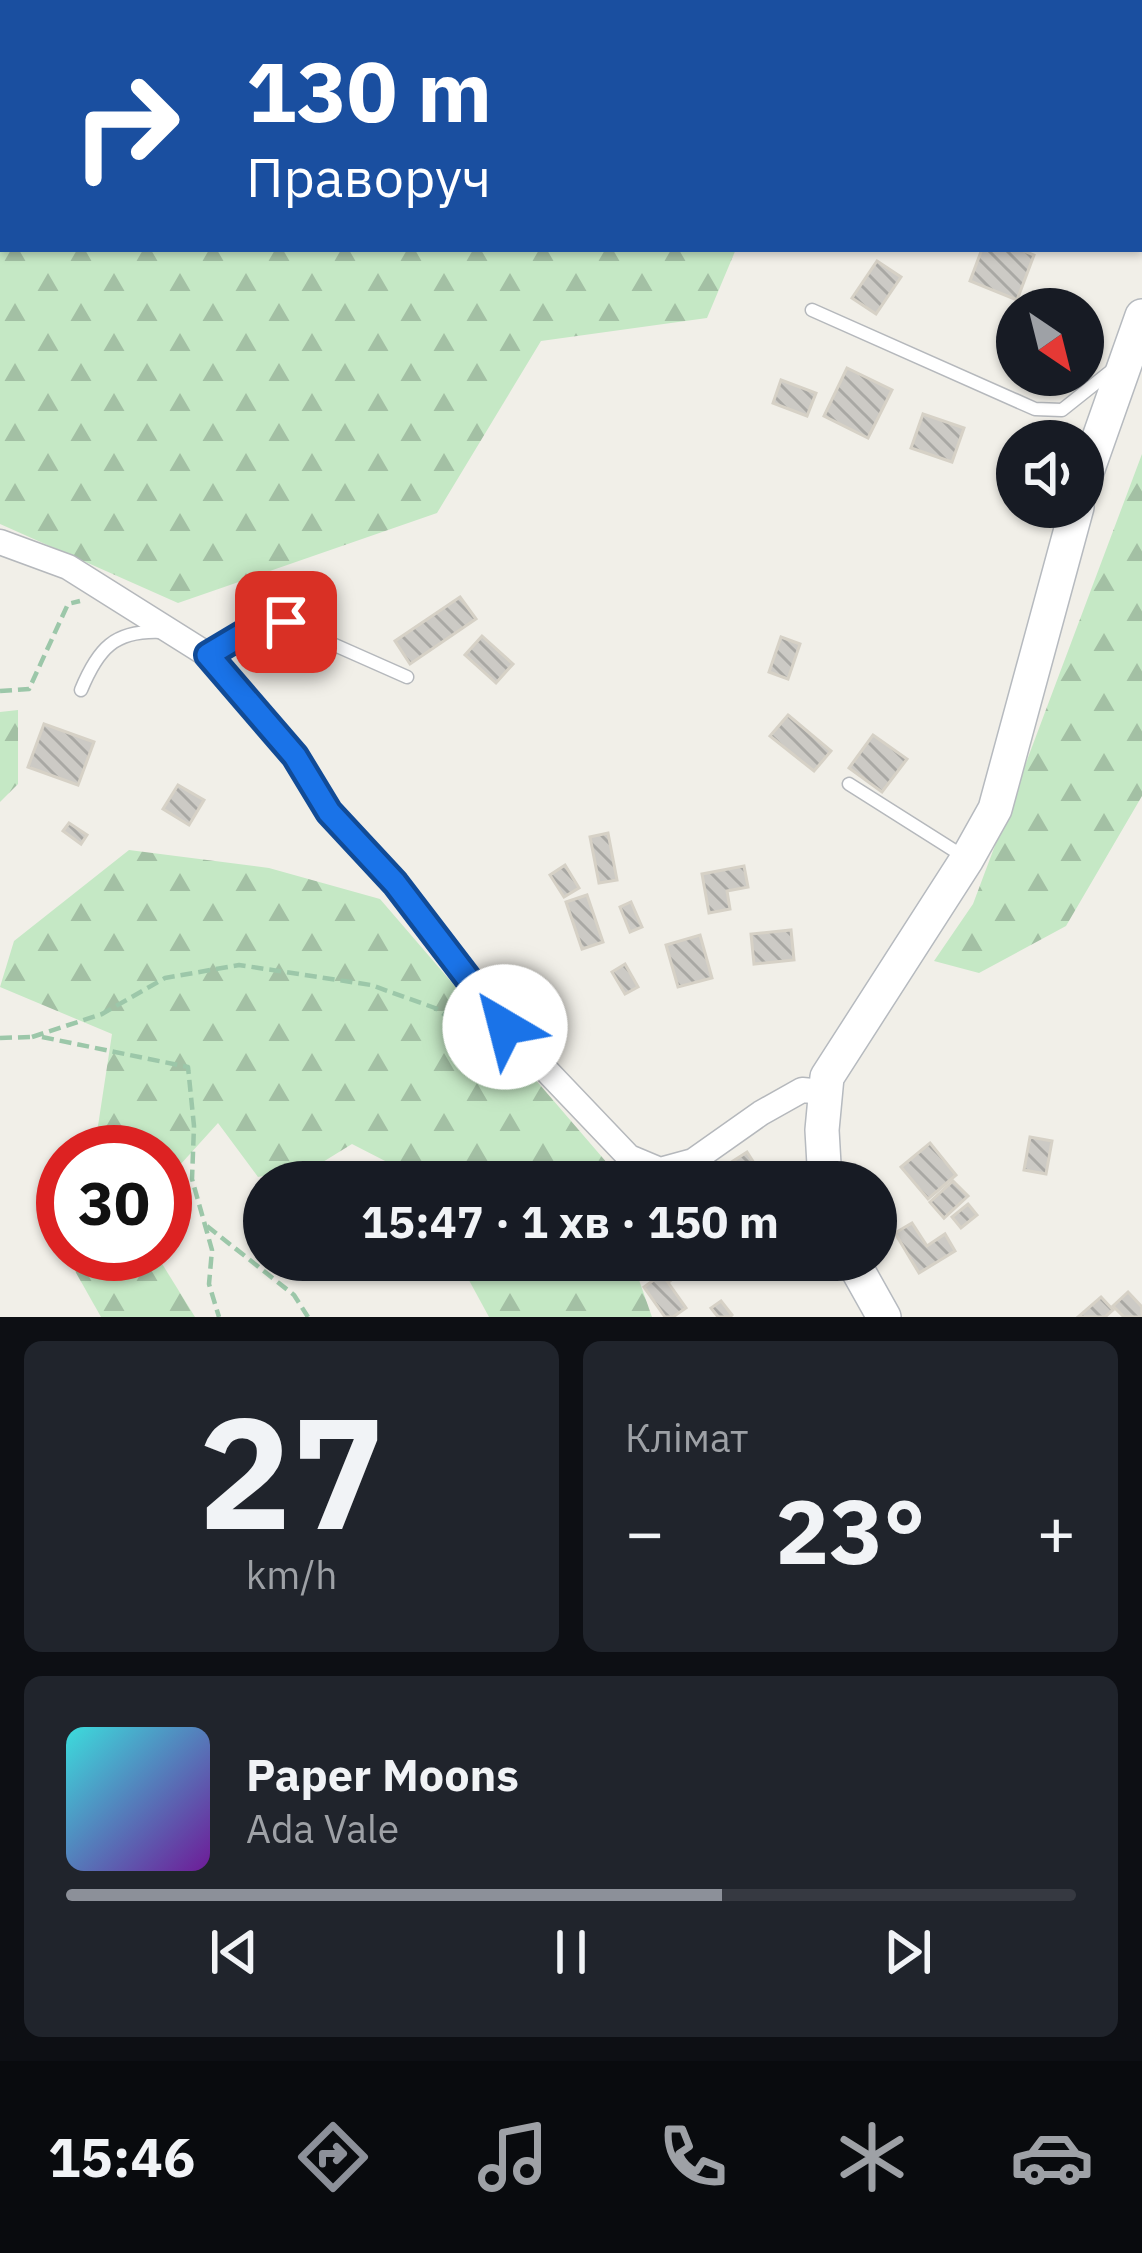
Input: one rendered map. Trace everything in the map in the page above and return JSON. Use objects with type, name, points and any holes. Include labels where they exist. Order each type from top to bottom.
[{"type":"street","points":[[1104,422],[1142,316]]},
{"type":"street","points":[[823,1161],[821,1130],[827,1077],[968,859],[995,809],[1071,528]]},
{"type":"street","points":[[0,542],[68,566],[208,655],[295,756],[329,812],[395,883],[505,1027],[629,1157],[660,1170],[694,1161],[802,1090],[824,1092]]},
{"type":"street","points":[[864,1281],[884,1317]]},
{"type":"lane","points":[[812,310],[1035,409],[1062,410],[1126,359]]},
{"type":"lane","points":[[81,690],[94,657],[120,636],[158,631],[208,655],[260,624],[286,622],[407,677]]},
{"type":"lane","points":[[849,784],[968,859]]},
{"type":"path","points":[[0,691],[29,689],[68,604],[109,593]]},
{"type":"path","points":[[32,1037],[102,1014],[165,978],[239,965],[371,985],[435,1008],[492,1045]]},
{"type":"path","points":[[0,1038],[66,1040],[188,1067],[194,1126],[192,1179],[212,1250],[209,1284],[219,1317]]},
{"type":"path","points":[[207,1226],[294,1295],[308,1317]]},
{"type":"green space","points":[[0,252],[735,252],[707,318],[541,341],[437,513],[178,603],[0,524]]},
{"type":"green space","points":[[1142,454],[1142,796],[1066,926],[979,973],[934,961],[973,904]]},
{"type":"green space","points":[[18,710],[18,784],[0,802],[0,712]]},
{"type":"green space","points":[[129,850],[269,868],[380,899],[605,1161],[385,1161],[352,1144],[324,1161],[246,1161],[218,1123],[192,1152],[192,1125],[98,1125],[112,1034],[0,987],[14,941]]},
{"type":"green space","points":[[81,1281],[173,1281],[195,1317],[101,1317]]},
{"type":"green space","points":[[469,1281],[639,1281],[652,1317],[489,1317]]},
{"type":"building","points":[[981,252],[1034,255],[1022,288],[996,292],[970,281]]},
{"type":"building","points":[[877,261],[901,277],[876,314],[852,298]]},
{"type":"building","points":[[847,368],[892,390],[868,438],[824,416]]},
{"type":"building","points":[[781,380],[816,393],[807,416],[773,403]]},
{"type":"building","points":[[923,414],[964,428],[952,462],[911,448]]},
{"type":"building","points":[[460,597],[476,619],[410,664],[395,641]]},
{"type":"building","points":[[482,636],[513,664],[496,683],[465,655]]},
{"type":"building","points":[[781,637],[800,644],[788,679],[769,672]]},
{"type":"building","points":[[788,715],[831,751],[814,771],[770,736]]},
{"type":"building","points":[[44,724],[94,742],[78,785],[28,767]]},
{"type":"building","points":[[873,735],[907,759],[882,792],[849,768]]},
{"type":"building","points":[[178,785],[204,800],[189,825],[163,809]]},
{"type":"building","points":[[69,823],[87,835],[81,844],[63,831]]},
{"type":"building","points":[[608,833],[617,880],[599,883],[590,837]]},
{"type":"building","points":[[565,865],[579,888],[564,897],[550,875]]},
{"type":"building","points":[[744,866],[748,887],[727,891],[730,909],[709,913],[702,874]]},
{"type":"building","points":[[587,895],[603,942],[582,949],[566,902]]},
{"type":"building","points":[[631,902],[642,927],[630,932],[620,907]]},
{"type":"building","points":[[791,930],[794,960],[754,964],[751,934]]},
{"type":"building","points":[[700,935],[712,978],[678,987],[666,945]]},
{"type":"building","points":[[625,964],[638,987],[625,994],[612,972]]},
{"type":"building","points":[[1030,1137],[1052,1141],[1046,1174],[1024,1170]]},
{"type":"building","points":[[930,1143],[956,1175],[928,1199],[901,1167]]},
{"type":"building","points":[[953,1181],[968,1196],[944,1218],[930,1202]]},
{"type":"building","points":[[968,1204],[977,1215],[961,1228],[952,1217]]},
{"type":"building","points":[[912,1223],[927,1246],[945,1234],[955,1251],[919,1273],[897,1232]]},
{"type":"building","points":[[652,1281],[667,1281],[686,1308],[665,1317],[644,1287]]},
{"type":"building","points":[[1128,1292],[1142,1307],[1142,1317],[1124,1317],[1113,1306]]},
{"type":"building","points":[[1101,1297],[1113,1310],[1105,1317],[1078,1317]]},
{"type":"building","points":[[721,1301],[730,1317],[718,1317],[711,1308]]},
{"type":"route","points":[[286,622],[260,624],[208,655],[295,756],[329,812],[395,883],[505,1027]]}]
